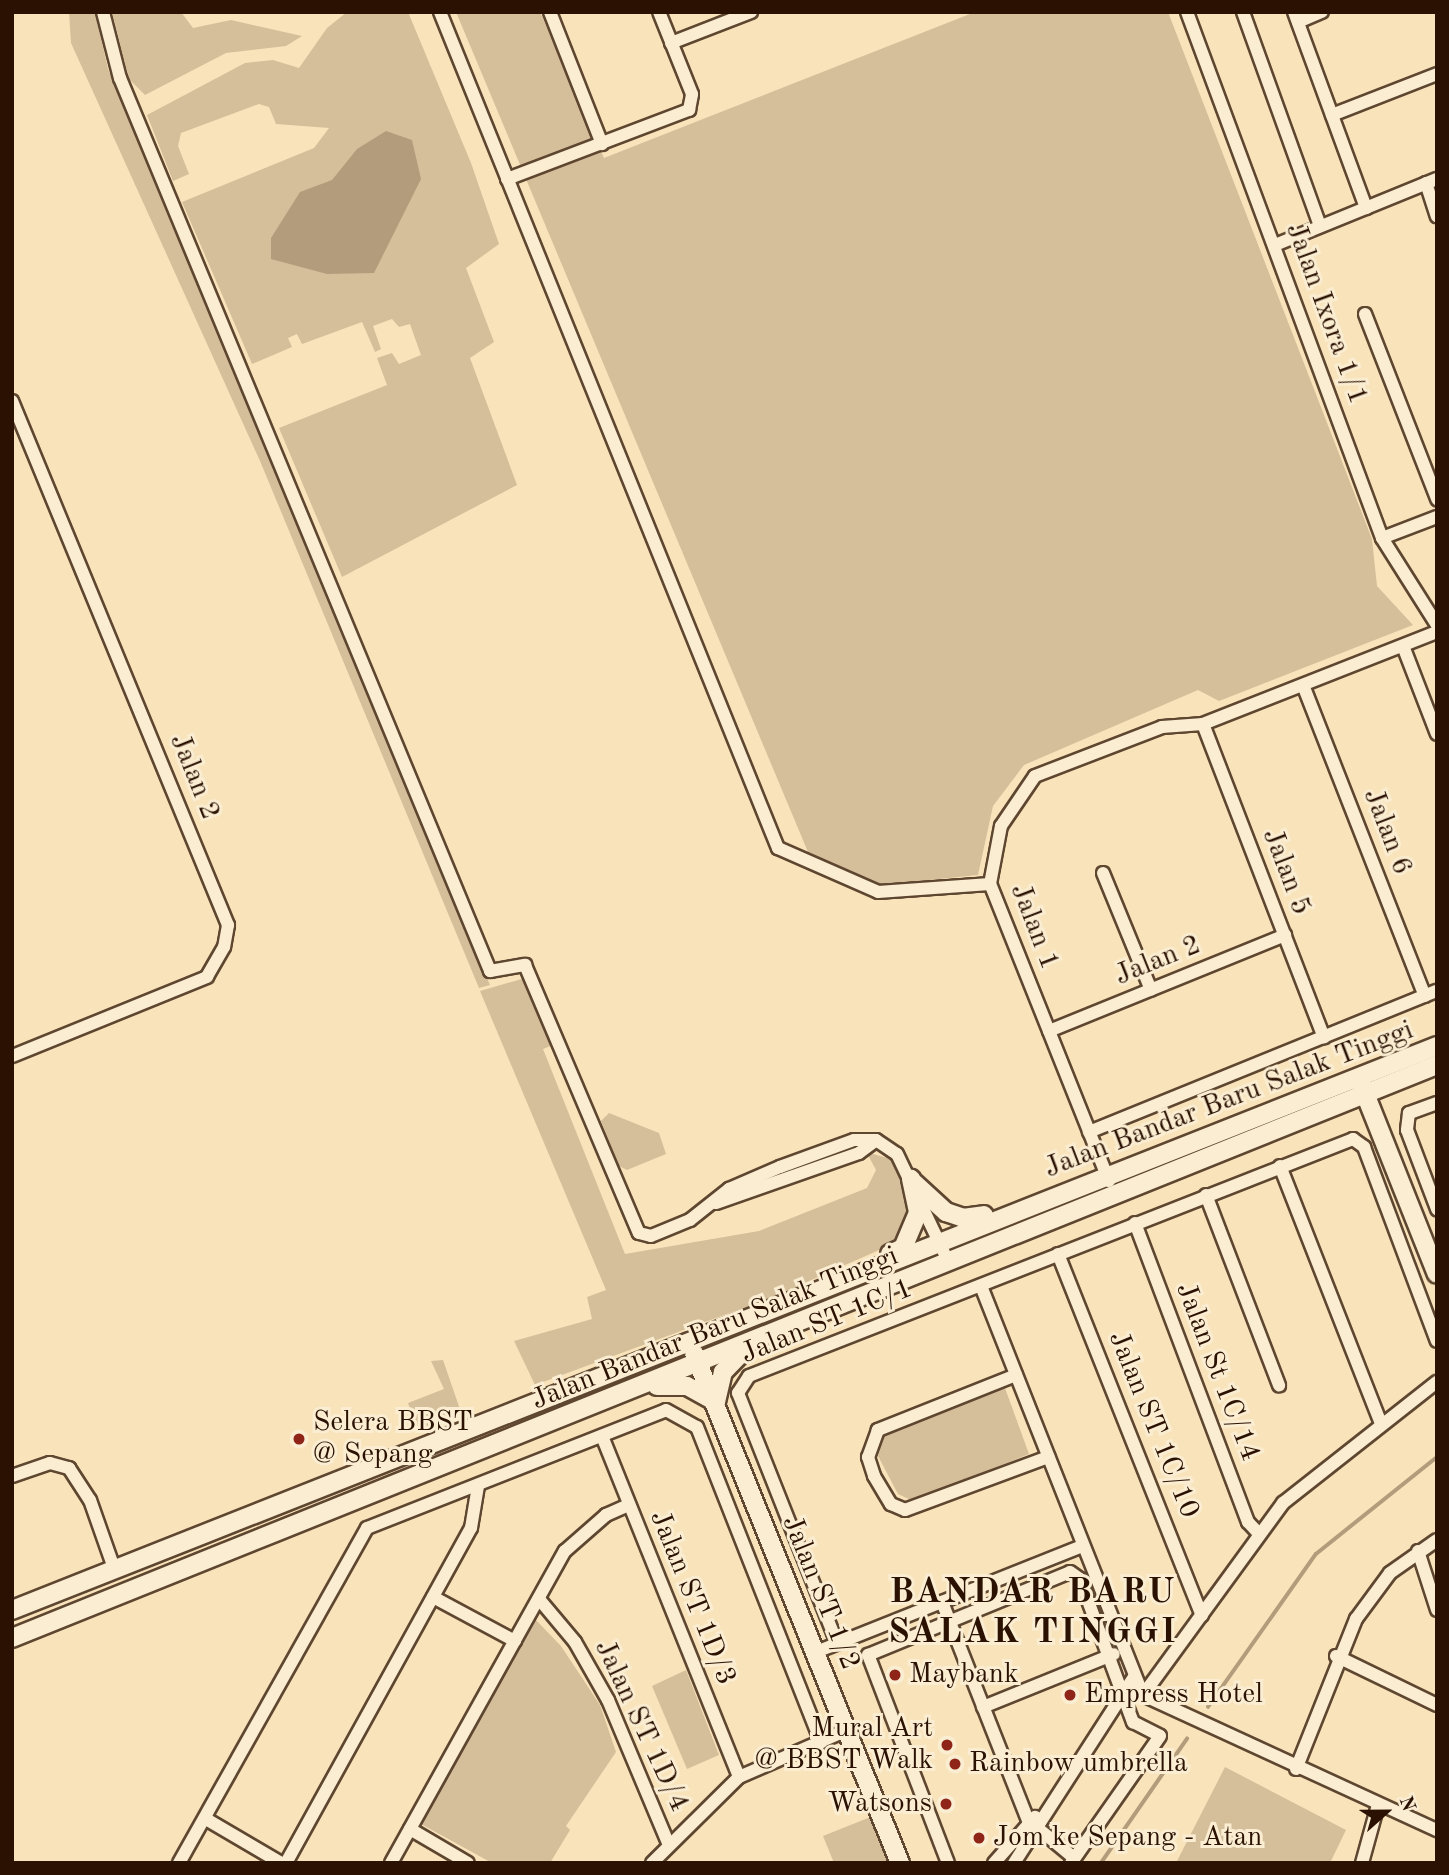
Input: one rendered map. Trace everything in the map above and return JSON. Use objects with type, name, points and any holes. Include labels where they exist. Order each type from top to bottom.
[{"type":"main road","name":"Jalan Bandar Baru Salak Tinggi","points":[[21,1607],[689,1344],[1009,1212],[1437,1046]]},
{"type":"main road","name":"Jalan Bandar Baru Salak Tinggi","points":[[12,1637],[640,1388],[1437,1065]]},
{"type":"main road","points":[[1358,1077],[1431,1241],[1437,1274]]},
{"type":"main road","points":[[911,1179],[937,1206],[963,1218],[1009,1212]]},
{"type":"main road","points":[[818,1290],[903,1248],[918,1212],[911,1179]]},
{"type":"main road","points":[[640,1388],[687,1386],[716,1402],[723,1372],[763,1336]]},
{"type":"main road","name":"Jalan ST 1/2","points":[[689,1344],[716,1402],[900,1863]]},
{"type":"main road","points":[[21,1607],[38,1627]]},
{"type":"street","points":[[103,12],[120,78],[490,971],[525,965],[639,1233],[650,1236],[716,1203],[729,1189],[780,1167],[854,1140],[876,1140],[897,1154],[948,1263]]},
{"type":"street","points":[[440,12],[778,848],[878,892],[990,884]]},
{"type":"street","points":[[550,12],[601,144]]},
{"type":"street","points":[[507,179],[690,110],[692,94],[659,12]]},
{"type":"street","points":[[671,43],[751,12]]},
{"type":"street","name":"Jalan Ixora 1/1","points":[[1187,12],[1382,538],[1437,625]]},
{"type":"street","points":[[1243,12],[1320,226]]},
{"type":"street","points":[[1322,12],[1296,17],[1366,208]]},
{"type":"street","points":[[1332,114],[1437,74]]},
{"type":"street","points":[[1275,245],[1431,181],[1437,216]]},
{"type":"street","points":[[1365,314],[1437,499]]},
{"type":"street","name":"Jalan 2","points":[[12,401],[228,925],[224,947],[207,977],[12,1056]]},
{"type":"street","points":[[1382,538],[1437,517]]},
{"type":"street","name":"Jalan 1","points":[[1115,1196],[990,884],[1001,826],[1035,776],[1173,725],[1203,724],[1437,632]]},
{"type":"street","points":[[1403,646],[1437,734]]},
{"type":"street","name":"Jalan 6","points":[[1303,685],[1431,994]]},
{"type":"street","name":"Jalan 5","points":[[1203,724],[1324,1037]]},
{"type":"street","points":[[1103,873],[1151,990]]},
{"type":"street","name":"Jalan 2","points":[[1048,1031],[1284,935]]},
{"type":"street","points":[[1089,1132],[1431,994]]},
{"type":"street","points":[[1437,1103],[1409,1113],[1407,1130],[1437,1209]]},
{"type":"street","name":"Jalan ST 1C/1","points":[[837,1643],[739,1382],[1347,1140],[1364,1147],[1437,1341]]},
{"type":"street","points":[[1280,1166],[1381,1424]]},
{"type":"street","points":[[1206,1195],[1279,1385]]},
{"type":"street","name":"Jalan St 1C/14","points":[[1135,1223],[1248,1522],[1259,1534]]},
{"type":"street","name":"Jalan ST 1C/10","points":[[1058,1254],[1202,1615]]},
{"type":"street","points":[[981,1286],[1143,1695],[1296,1769],[1437,1830]]},
{"type":"street","points":[[1016,1375],[878,1430],[868,1457],[874,1476],[891,1504],[905,1510],[1048,1457]]},
{"type":"street","points":[[1143,1695],[1283,1503],[1437,1382]]},
{"type":"street","points":[[178,1863],[206,1819],[367,1528],[666,1410],[697,1427],[821,1742]]},
{"type":"street","name":"Jalan ST 1D/3","points":[[602,1436],[739,1777]]},
{"type":"street","points":[[12,1476],[50,1463],[69,1468],[90,1500],[115,1571]]},
{"type":"street","points":[[206,1819],[283,1863],[471,1528],[478,1486]]},
{"type":"street","points":[[391,1863],[565,1551],[606,1515],[628,1505]]},
{"type":"street","points":[[1296,1769],[1336,1656],[1390,1573],[1437,1540]]},
{"type":"street","points":[[816,1652],[1083,1546]]},
{"type":"street","points":[[1418,1551],[1437,1610]]},
{"type":"street","points":[[942,1602],[949,1621],[983,1707],[1033,1824],[1073,1860],[1160,1736],[1133,1722],[1080,1579],[1070,1572],[949,1621],[872,1651],[867,1659],[948,1863]]},
{"type":"street","points":[[433,1597],[515,1641]]},
{"type":"street","name":"Jalan ST 1D/4","points":[[539,1599],[575,1642],[608,1700],[668,1843]]},
{"type":"street","points":[[983,1707],[1124,1651]]},
{"type":"street","points":[[1336,1656],[1437,1705]]},
{"type":"street","points":[[994,1863],[1042,1814],[1134,1676]]},
{"type":"street","points":[[652,1863],[668,1843],[739,1777],[847,1730]]},
{"type":"street","points":[[1362,1863],[1378,1805]]},
{"type":"street","points":[[1014,1863],[1033,1824]]},
{"type":"street","points":[[410,1829],[468,1863]]},
{"type":"shaded area","points":[[69,12],[95,12],[108,69],[142,153],[490,985],[479,988],[260,461],[71,43]]},
{"type":"shaded area","points":[[112,12],[181,12],[193,28],[231,20],[302,36],[286,46],[226,53],[145,95],[129,79]]},
{"type":"shaded area","points":[[347,12],[408,12],[471,163],[499,244],[466,268],[494,342],[470,358],[517,485],[342,577],[279,428],[387,385],[377,358],[392,353],[399,364],[421,355],[410,324],[399,327],[392,319],[373,326],[381,349],[375,352],[362,322],[302,344],[297,334],[288,338],[292,347],[252,364],[182,202],[314,148],[329,128],[276,124],[269,107],[259,104],[181,133],[178,146],[189,174],[173,181],[147,115],[245,63],[273,60],[299,68],[327,28]]},
{"type":"shaded area","points":[[456,12],[540,12],[604,158],[975,12],[1168,12],[1372,539],[1377,586],[1413,625],[1219,701],[1198,690],[1024,765],[993,806],[978,875],[881,885],[808,852]]},
{"type":"shaded area","points":[[386,131],[412,140],[421,179],[374,273],[327,274],[271,259],[271,238],[300,192],[332,180],[357,149]]},
{"type":"shaded area","points":[[525,978],[553,1045],[543,1049],[625,1254],[759,1231],[867,1188],[876,1170],[868,1155],[873,1154],[895,1160],[912,1201],[904,1239],[773,1297],[535,1385],[514,1341],[592,1319],[587,1297],[606,1290],[480,991]]},
{"type":"shaded area","points":[[609,1113],[659,1133],[666,1154],[627,1170],[619,1166],[601,1121]]},
{"type":"shaded area","points":[[443,1360],[463,1418],[418,1431],[408,1403],[444,1389],[431,1361]]},
{"type":"shaded area","points":[[1005,1388],[1029,1454],[913,1501],[898,1494],[878,1456],[883,1436]]},
{"type":"shaded area","points":[[534,1618],[561,1646],[600,1705],[616,1752],[566,1826],[570,1830],[550,1863],[492,1863],[421,1824]]},
{"type":"shaded area","points":[[686,1670],[719,1755],[687,1769],[652,1686]]},
{"type":"shaded area","points":[[1225,1767],[1346,1830],[1330,1863],[1176,1863]]},
{"type":"shaded area","points":[[878,1814],[897,1863],[834,1863],[823,1836]]},
{"type":"waterway","points":[[1208,1707],[1316,1554],[1437,1457]]},
{"type":"waterway","points":[[1101,1863],[1187,1739]]},
{"type":"place","name":"Selera BBST @ Sepang","points":[[299,1439]]},
{"type":"place","name":"Maybank","points":[[895,1675]]},
{"type":"place","name":"Empress Hotel","points":[[1070,1695]]},
{"type":"place","name":"Mural Art @ BBST Walk","points":[[947,1745]]},
{"type":"place","name":"Rainbow umbrella","points":[[955,1764]]},
{"type":"place","name":"Watsons","points":[[946,1804]]},
{"type":"place","name":"Jom ke Sepang - Atan","points":[[979,1838]]},
{"type":"district","name":"BANDAR BARU SALAK TINGGI","points":[[1033,1613]]}]
